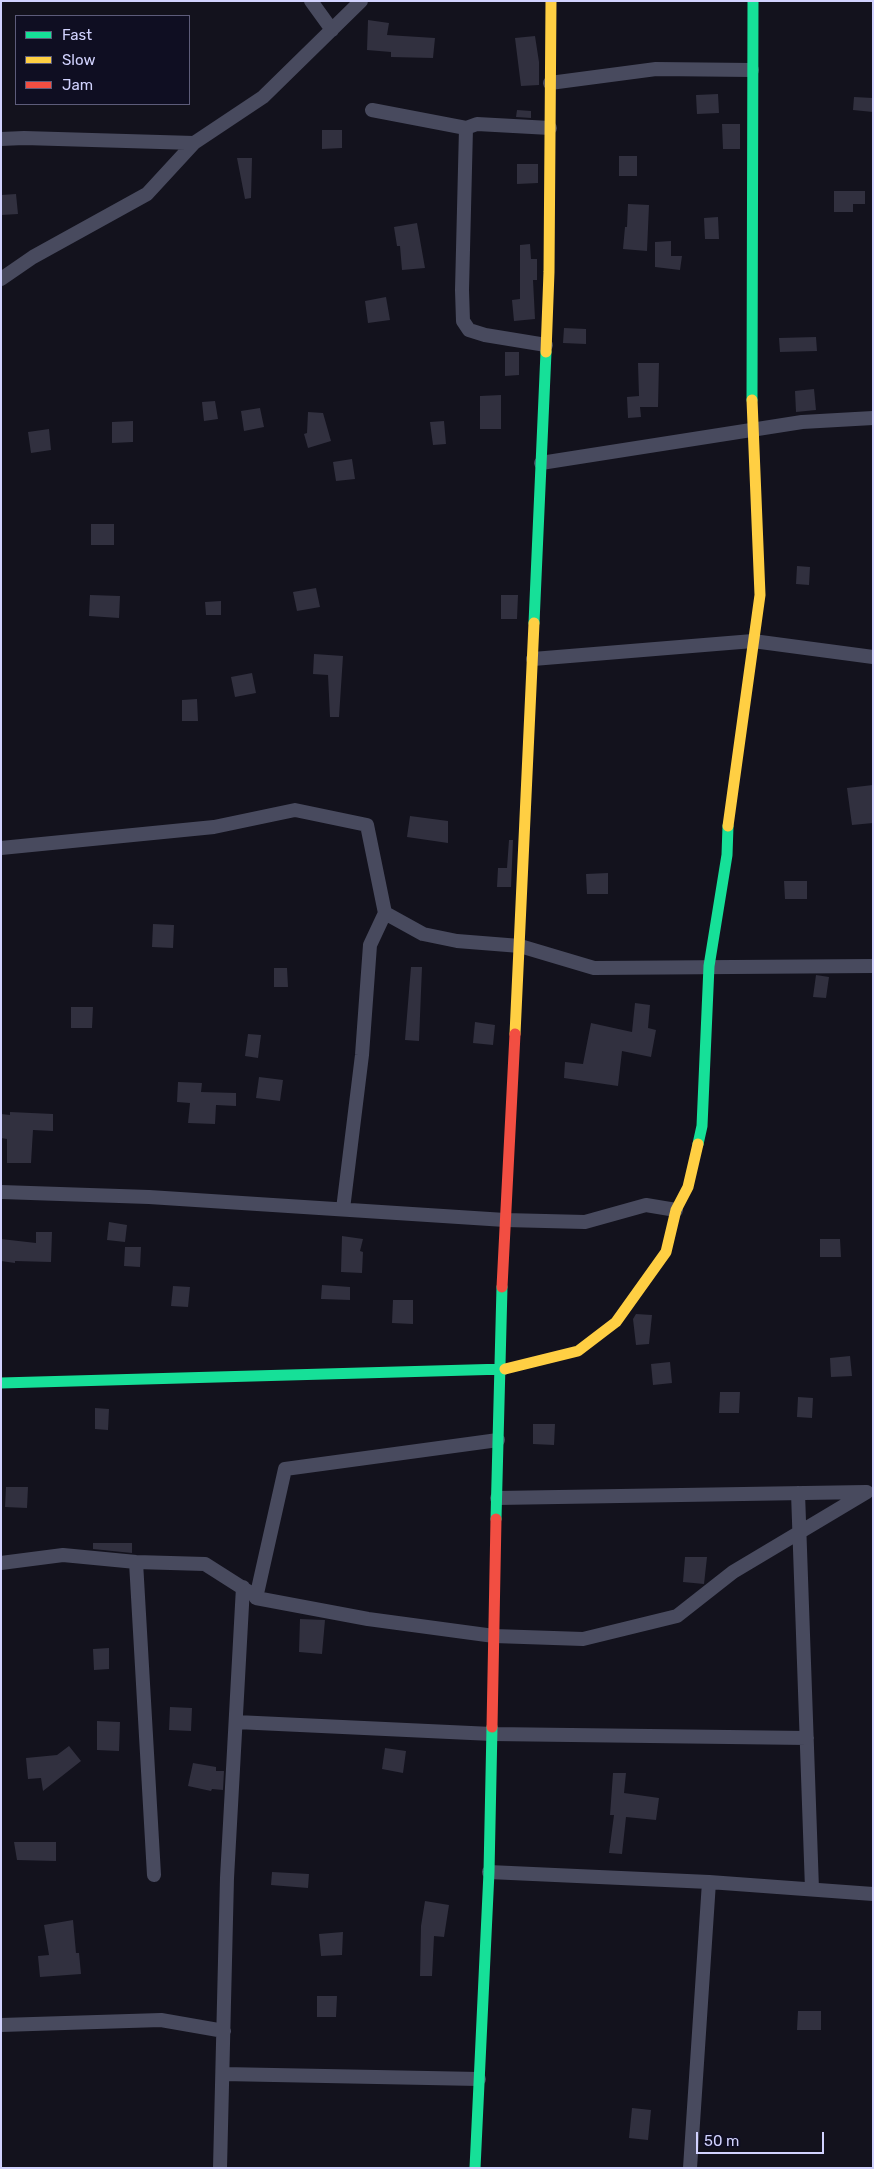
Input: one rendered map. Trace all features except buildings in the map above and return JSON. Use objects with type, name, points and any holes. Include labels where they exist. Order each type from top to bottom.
[{"type":"street","points":[[311,1],[332,30]]},
{"type":"street","points":[[1,279],[33,257],[147,194],[194,143],[263,97],[361,1]]},
{"type":"street","points":[[475,2168],[489,1872],[499,1370],[520,946],[549,272],[551,1]]},
{"type":"street","points":[[1,1382],[499,1370],[578,1351],[616,1322],[666,1252],[676,1210],[688,1187],[702,1126],[709,966],[727,855],[728,826],[760,595],[752,430],[753,1]]},
{"type":"street","points":[[550,83],[656,69],[752,70]]},
{"type":"street","points":[[372,110],[466,128],[477,124],[550,128]]},
{"type":"street","points":[[466,128],[463,321],[469,330],[485,335],[546,345]]},
{"type":"street","points":[[1,139],[194,143]]},
{"type":"street","points":[[541,463],[802,422],[873,418]]},
{"type":"street","points":[[533,659],[753,641],[873,657]]},
{"type":"street","points":[[1,848],[214,826],[295,810],[367,825],[384,913],[370,945],[362,1055],[343,1209]]},
{"type":"street","points":[[384,913],[423,934],[457,941],[520,946],[594,968],[873,966]]},
{"type":"street","points":[[1,1192],[148,1197],[505,1220],[585,1222],[646,1205],[676,1210]]},
{"type":"street","points":[[256,1598],[285,1469],[498,1440]]},
{"type":"street","points":[[496,1498],[870,1492]]},
{"type":"street","points":[[1,1563],[63,1555],[136,1562],[205,1564],[244,1586],[256,1598],[368,1619],[494,1636],[583,1639],[677,1616],[733,1572],[870,1492]]},
{"type":"street","points":[[798,1493],[812,1890]]},
{"type":"street","points":[[136,1562],[154,1875]]},
{"type":"street","points":[[220,2168],[228,1878],[244,1586]]},
{"type":"street","points":[[236,1722],[492,1734],[806,1738]]},
{"type":"street","points":[[489,1872],[709,1882],[873,1894]]},
{"type":"street","points":[[690,2168],[709,1882]]},
{"type":"street","points":[[1,2025],[161,2020],[224,2031]]},
{"type":"street","points":[[223,2074],[479,2079]]},
{"type":"traffic: fast","points":[[752,400],[753,1]]},
{"type":"traffic: fast","points":[[534,623],[546,352]]},
{"type":"traffic: fast","points":[[698,1144],[702,1126],[709,966],[727,855],[728,826]]},
{"type":"traffic: fast","points":[[496,1519],[502,1287]]},
{"type":"traffic: fast","points":[[1,1383],[505,1369]]},
{"type":"traffic: fast","points":[[475,2168],[489,1872],[492,1727]]},
{"type":"traffic: slow","points":[[546,352],[549,272],[551,1]]},
{"type":"traffic: slow","points":[[728,826],[760,595],[752,400]]},
{"type":"traffic: slow","points":[[515,1034],[534,623]]},
{"type":"traffic: slow","points":[[505,1369],[578,1351],[616,1322],[666,1252],[676,1210],[688,1187],[698,1144]]},
{"type":"traffic: jam","points":[[502,1287],[515,1034]]},
{"type":"traffic: jam","points":[[492,1727],[496,1519]]}]
